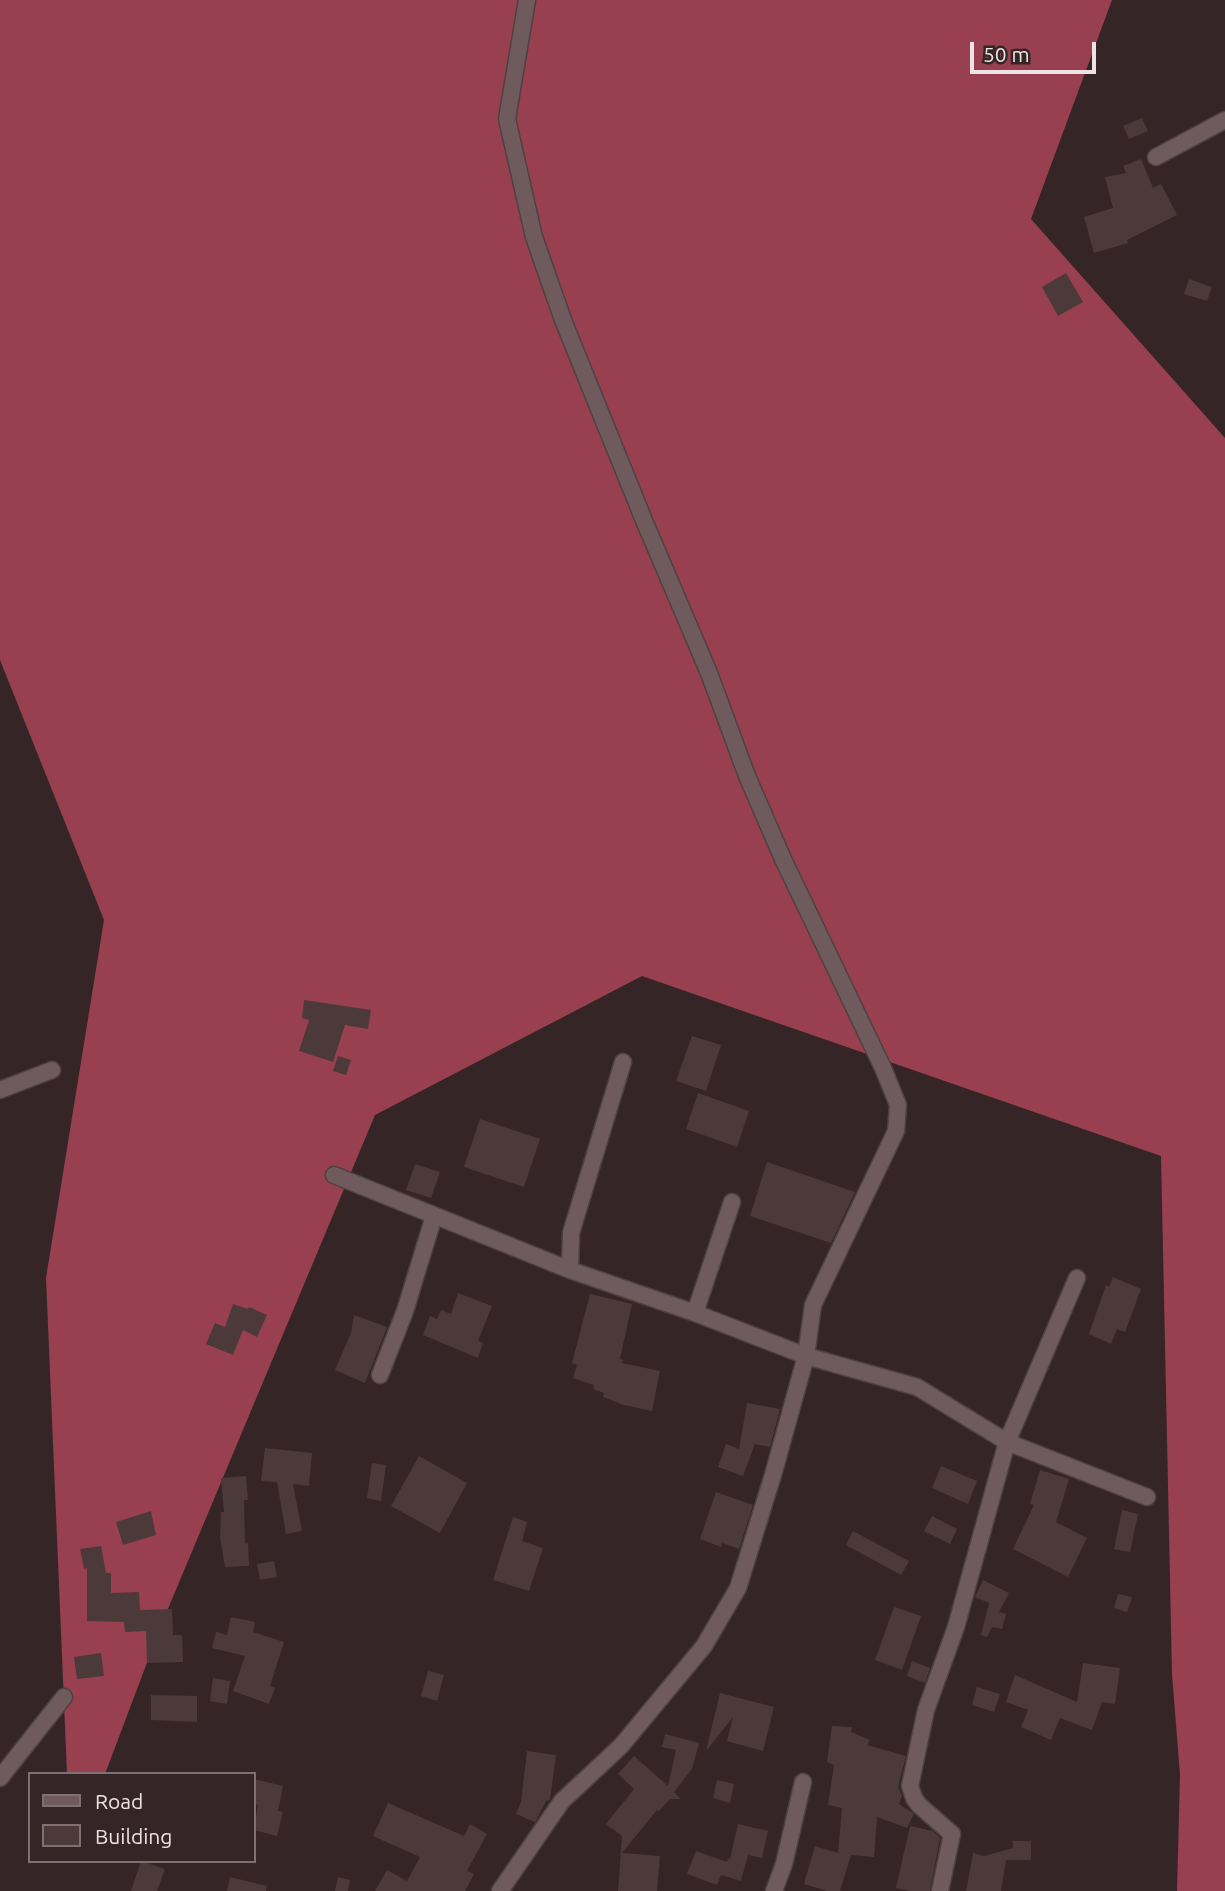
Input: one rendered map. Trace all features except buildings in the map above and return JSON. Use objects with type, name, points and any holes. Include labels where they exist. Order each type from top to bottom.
[{"type":"street","points":[[500,1891],[562,1801],[621,1746],[704,1646],[738,1588],[806,1356],[813,1305],[896,1131],[898,1105],[747,776],[709,673],[563,320],[534,237],[507,119],[527,0]]},
{"type":"street","points":[[1156,157],[1225,120]]},
{"type":"street","points":[[570,1270],[570,1233],[623,1062]]},
{"type":"street","points":[[0,1090],[52,1070]]},
{"type":"street","points":[[334,1175],[570,1270],[695,1313],[806,1356],[917,1387],[1007,1442],[1147,1497]]},
{"type":"street","points":[[695,1313],[732,1202]]},
{"type":"street","points":[[380,1375],[405,1311],[434,1216]]},
{"type":"street","points":[[940,1891],[952,1834],[919,1805],[910,1786],[926,1710],[956,1627],[1007,1442],[1077,1278]]},
{"type":"street","points":[[0,1778],[64,1697]]},
{"type":"street","points":[[774,1891],[784,1864],[803,1782]]},
{"type":"shaded area","points":[[0,0],[1112,0],[1031,219],[1225,438],[1225,1891],[1177,1891],[1180,1775],[1172,1674],[1161,1156],[642,976],[375,1115],[162,1623],[106,1772],[67,1772],[46,1278],[104,920],[0,660]]}]
